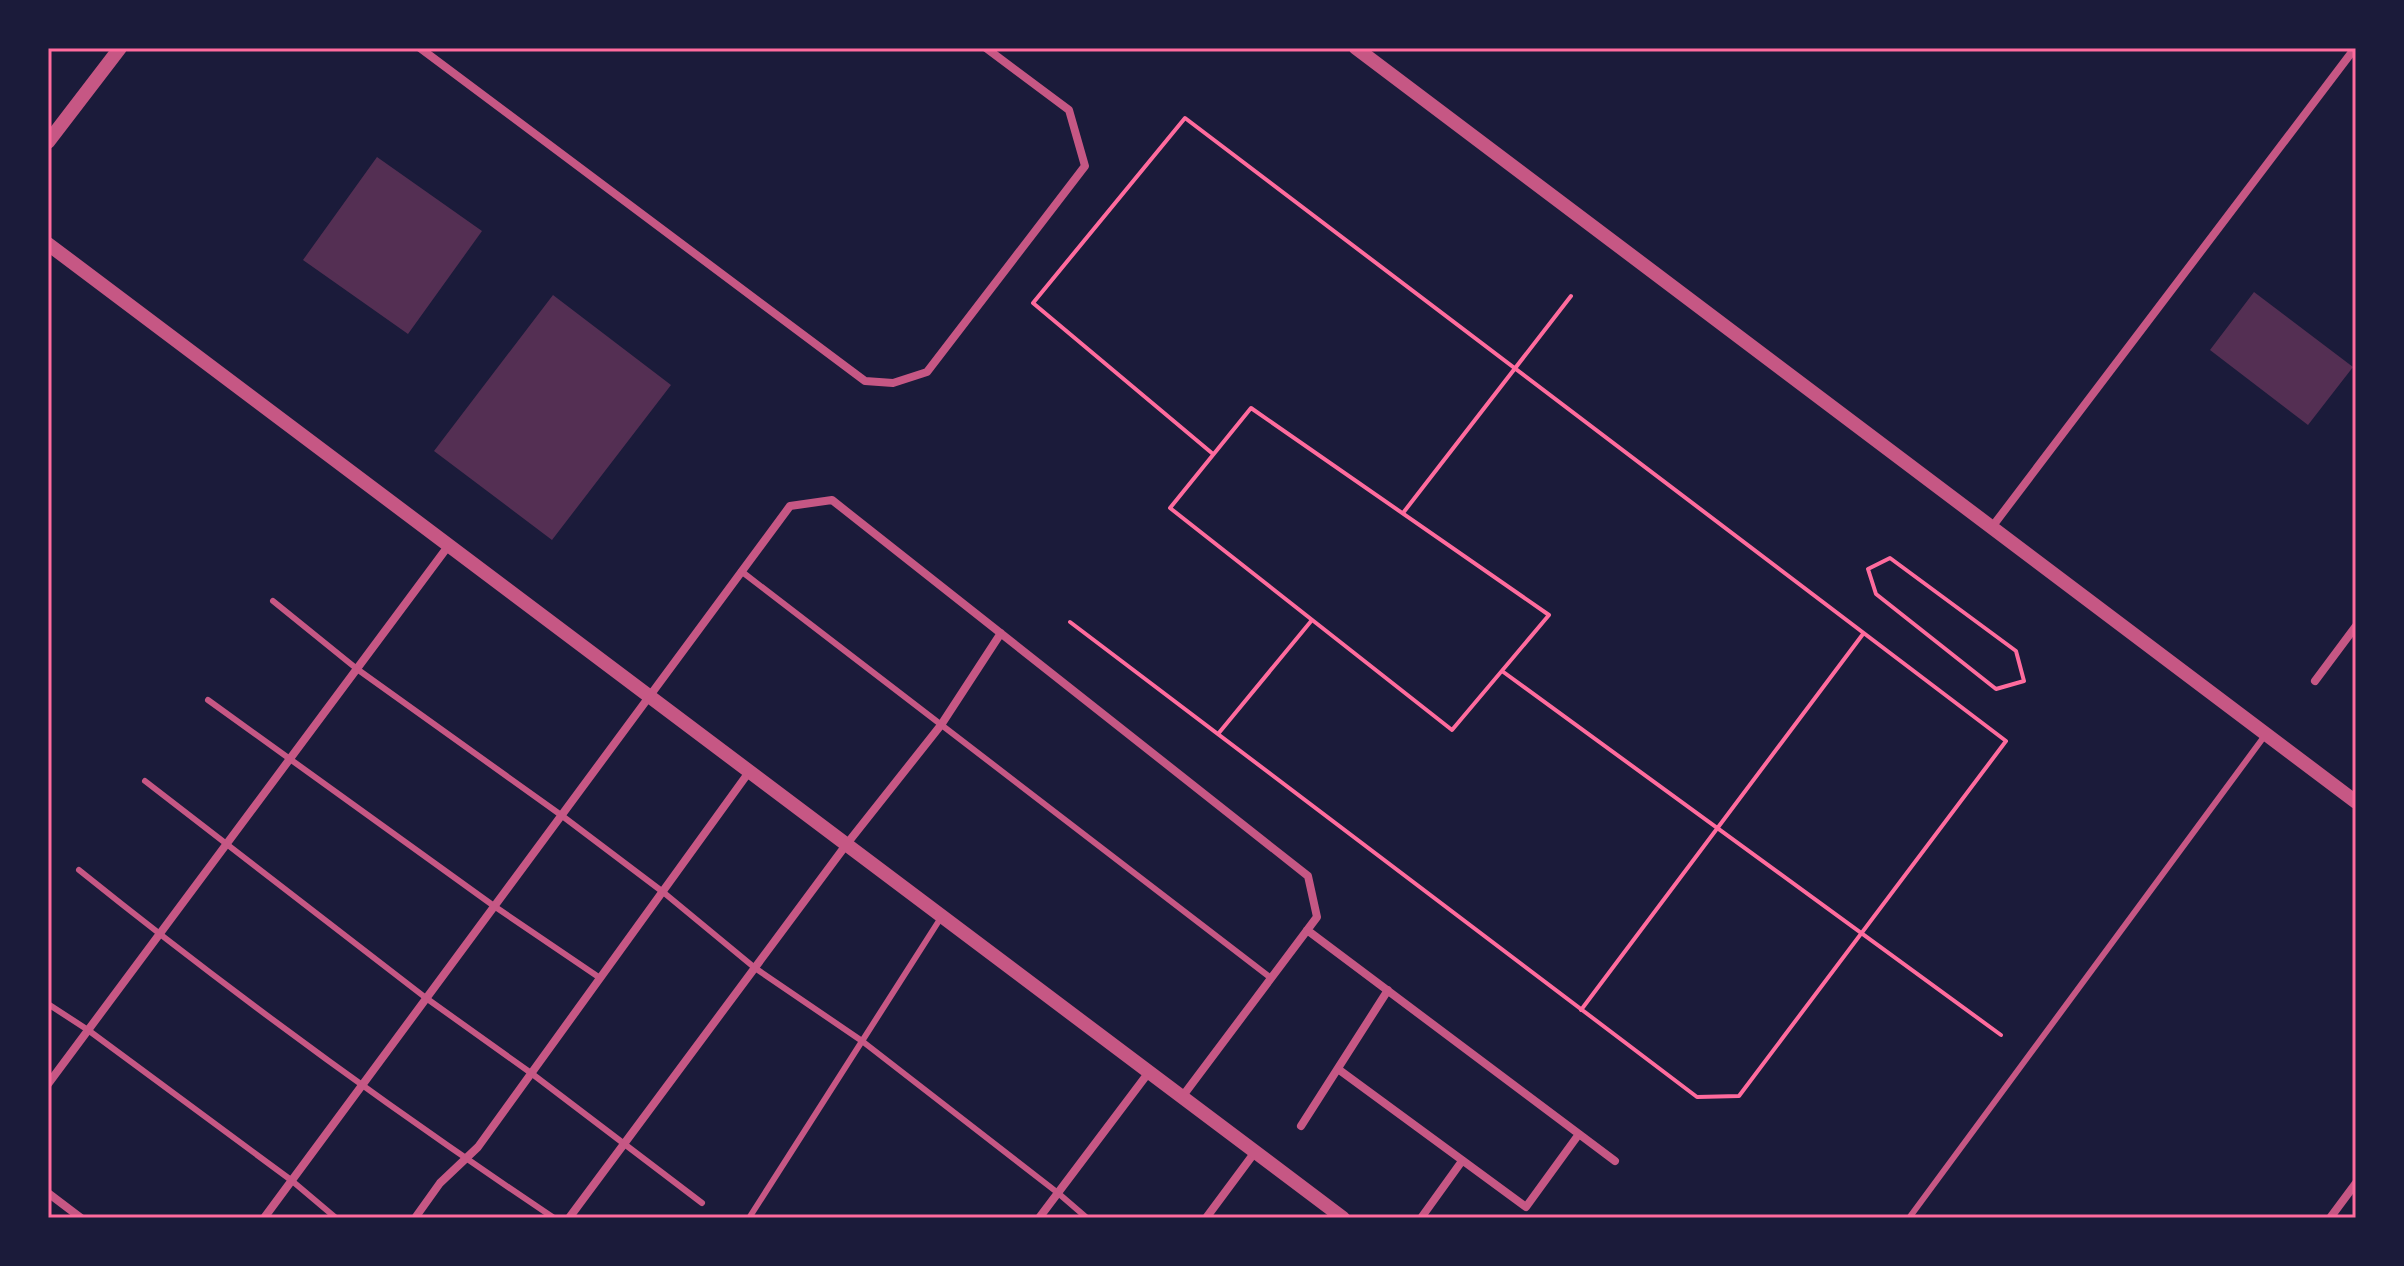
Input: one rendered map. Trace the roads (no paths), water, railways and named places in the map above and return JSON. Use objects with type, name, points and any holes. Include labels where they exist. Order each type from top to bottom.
[{"type":"street","points":[[48,142],[120,48]]},
{"type":"street","points":[[420,48],[865,381],[893,383],[927,372],[1085,166],[1069,110],[986,48]]},
{"type":"street","points":[[1356,48],[2356,802]]},
{"type":"street","points":[[1992,527],[2355,48]]},
{"type":"street","points":[[48,244],[1343,1218]]},
{"type":"street","points":[[264,1218],[790,506],[832,500],[1308,876],[1317,917],[1182,1097]]},
{"type":"street","points":[[48,1084],[449,545]]},
{"type":"street","points":[[2315,681],[2356,626]]},
{"type":"street","points":[[569,1218],[846,845],[941,725],[1001,633]]},
{"type":"street","points":[[415,1218],[440,1183],[478,1147],[749,772]]},
{"type":"street","points":[[1307,930],[1615,1161]]},
{"type":"street","points":[[1301,1126],[1388,990]]},
{"type":"street","points":[[1338,1069],[1526,1207],[1579,1134]]},
{"type":"street","points":[[1039,1218],[1149,1072]]},
{"type":"street","points":[[1206,1218],[1255,1152]]},
{"type":"street","points":[[1421,1218],[1462,1161]]},
{"type":"street","points":[[2330,1218],[2356,1183]]},
{"type":"street","points":[[48,1193],[81,1218]]},
{"type":"lane","points":[[741,571],[1271,978]]},
{"type":"lane","points":[[273,601],[357,669],[663,892],[755,968],[862,1041],[1087,1218]]},
{"type":"lane","points":[[208,700],[494,906],[600,978]]},
{"type":"lane","points":[[1909,1218],[2266,734]]},
{"type":"lane","points":[[145,781],[426,998],[702,1203]]},
{"type":"lane","points":[[79,870],[159,935],[362,1085],[554,1218]]},
{"type":"lane","points":[[749,1218],[942,916]]},
{"type":"lane","points":[[48,1004],[88,1030],[291,1180],[336,1218]]}]
